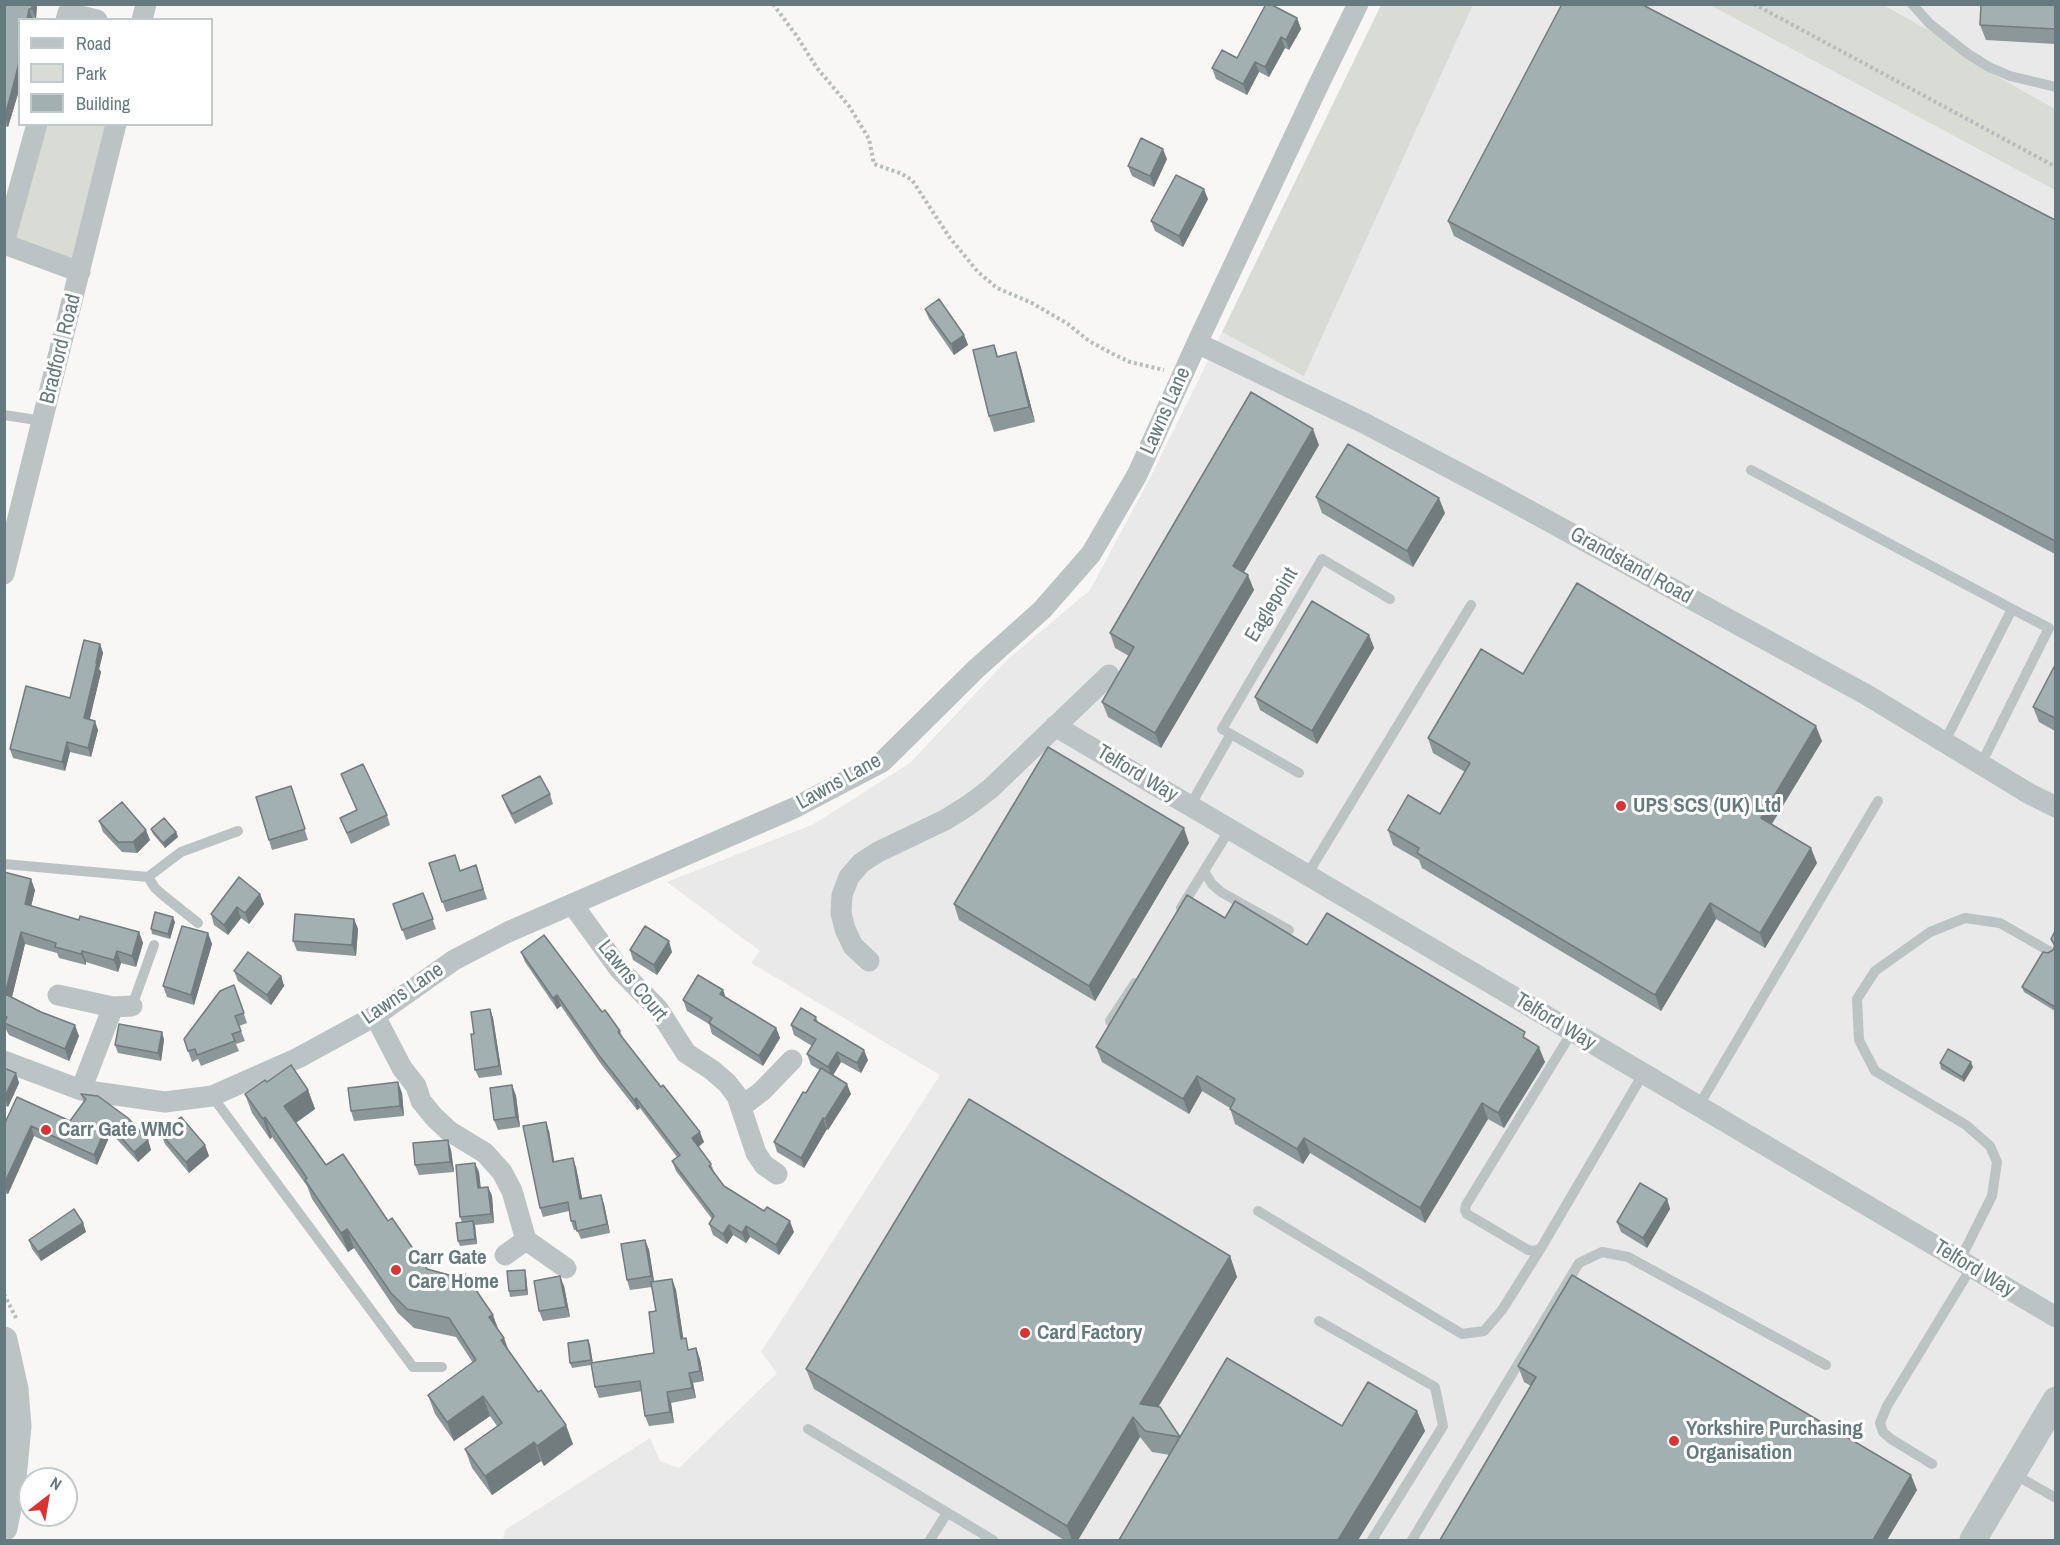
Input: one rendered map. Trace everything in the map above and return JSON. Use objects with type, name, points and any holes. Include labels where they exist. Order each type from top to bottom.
[{"type":"street","name":"Lawns Lane","points":[[4,1061],[81,1090],[165,1102],[212,1096],[298,1058],[375,1016],[454,960],[508,932],[573,905],[621,881],[794,808],[882,762],[976,669],[1042,610],[1091,554],[1137,475],[1358,4]]},
{"type":"street","points":[[67,18],[68,14],[88,18]]},
{"type":"street","points":[[36,126],[4,244],[80,272]]},
{"type":"street","name":"Bradford Road","points":[[4,574],[116,126]]},
{"type":"street","name":"Grandstand Road","points":[[1197,343],[1364,423],[1497,493],[1867,695],[2055,807]]},
{"type":"street","points":[[868,961],[853,945],[845,929],[841,913],[842,895],[849,877],[861,863],[878,852],[945,820],[990,789],[1109,675]]},
{"type":"street","name":"Telford Way","points":[[1055,726],[2055,1317]]},
{"type":"street","name":"Lawns Court","points":[[573,905],[620,970],[658,1009],[686,1053],[712,1070],[727,1083],[737,1096],[756,1153],[764,1165],[777,1174]]},
{"type":"street","points":[[57,995],[122,1006],[81,1090]]},
{"type":"street","points":[[375,1016],[402,1068],[416,1086],[421,1101],[434,1117],[449,1131],[485,1153],[502,1172],[512,1191],[526,1240],[566,1268]]},
{"type":"street","points":[[741,1107],[762,1091],[792,1060]]},
{"type":"street","points":[[505,1255],[526,1240]]},
{"type":"street","points":[[4,1340],[15,1389],[18,1426],[12,1489],[4,1528]]},
{"type":"street","points":[[1973,1540],[2055,1400]]},
{"type":"lane","points":[[1912,4],[1930,24],[1968,54],[1989,67],[2010,76],[2055,87]]},
{"type":"lane","points":[[4,415],[43,421]]},
{"type":"lane","points":[[1751,470],[2049,628],[1981,764]]},
{"type":"lane","name":"Eaglepoint","points":[[1190,806],[1231,734],[1222,729],[1322,559],[1390,599]]},
{"type":"lane","points":[[1307,875],[1471,605]]},
{"type":"lane","points":[[1945,741],[2012,609]]},
{"type":"lane","points":[[1231,734],[1299,773]]},
{"type":"lane","points":[[1698,1107],[1878,801]]},
{"type":"lane","points":[[1176,917],[1230,829]]},
{"type":"lane","points":[[4,864],[148,878],[181,852],[238,831]]},
{"type":"lane","points":[[1203,871],[1221,892],[1289,930]]},
{"type":"lane","points":[[148,878],[159,892],[198,923]]},
{"type":"lane","points":[[1932,1464],[1882,1432],[1880,1423],[1887,1406],[1966,1264],[1992,1196],[1997,1162],[1990,1146],[1966,1125],[1875,1071],[1859,1040],[1857,999],[1875,971],[1930,932],[1965,918],[2000,922],[2049,951]]},
{"type":"lane","points":[[122,1006],[154,945]]},
{"type":"lane","points":[[1110,1021],[1141,973]]},
{"type":"lane","points":[[1541,1248],[1535,1251],[1528,1250],[1467,1214],[1465,1210],[1572,1032]]},
{"type":"lane","points":[[1258,1211],[1462,1334],[1484,1331],[1502,1310],[1541,1248],[1644,1074]]},
{"type":"lane","points":[[212,1096],[413,1367],[442,1367]]},
{"type":"lane","points":[[1412,1540],[1579,1263],[1602,1252],[1628,1257],[1826,1365]]},
{"type":"lane","points":[[1319,1321],[1435,1387],[1443,1426],[1372,1540]]},
{"type":"lane","points":[[808,1429],[993,1540]]},
{"type":"lane","points":[[2012,1473],[2055,1498]]},
{"type":"lane","points":[[930,1540],[947,1513]]},
{"type":"path","points":[[773,4],[817,68],[849,106],[868,139],[874,164],[912,180],[950,238],[978,272],[997,288],[1032,303],[1068,324],[1089,341],[1130,362],[1161,370],[1186,368]]},
{"type":"path","points":[[1754,4],[2055,166]]},
{"type":"shaded area","points":[[1473,5],[2055,5],[2055,1540],[503,1540],[505,1530],[650,1438],[660,1461],[679,1468],[777,1373],[761,1352],[940,1075],[751,963],[760,951],[667,882],[814,824],[910,763],[1007,660],[1090,590],[1151,476],[1222,332],[1304,375]]},
{"type":"green space","points":[[1381,5],[1473,5],[1304,376],[1222,332]]},
{"type":"green space","points":[[1710,5],[1883,5],[1939,36],[1982,68],[2055,109],[2055,190]]},
{"type":"green space","points":[[37,126],[116,126],[80,272],[5,244]]},
{"type":"building","points":[[4,4],[32,4],[27,18],[18,18],[18,66],[5,116]]},
{"type":"building","points":[[1266,4],[1297,18],[1286,40],[1281,37],[1265,67],[1255,62],[1243,84],[1212,68],[1222,50],[1237,58]]},
{"type":"building","points":[[1562,4],[1641,4],[2055,220],[2055,541],[1448,221]]},
{"type":"building","points":[[1981,4],[2055,4],[2055,29],[1980,25]]},
{"type":"building","points":[[1141,138],[1163,149],[1150,176],[1128,166]]},
{"type":"building","points":[[1176,175],[1204,189],[1179,236],[1151,221]]},
{"type":"building","points":[[939,299],[964,335],[951,344],[925,309]]},
{"type":"building","points":[[994,345],[997,357],[1016,352],[1029,407],[989,416],[973,350]]},
{"type":"building","points":[[1251,392],[1313,429],[1233,566],[1248,575],[1155,733],[1102,702],[1134,647],[1110,633]]},
{"type":"building","points":[[1348,444],[1439,498],[1407,551],[1316,497]]},
{"type":"building","name":"UPS SCS (UK) Ltd","points":[[1577,583],[1816,726],[1761,818],[1811,848],[1760,933],[1710,903],[1655,995],[1417,853],[1419,848],[1388,830],[1408,795],[1440,814],[1470,763],[1428,738],[1481,649],[1523,674]]},
{"type":"building","points":[[1312,601],[1369,635],[1312,731],[1255,697]]},
{"type":"building","points":[[84,640],[100,644],[84,718],[95,721],[88,748],[67,742],[62,762],[10,749],[26,686],[70,698]]},
{"type":"building","points":[[2055,665],[2055,718],[2033,707]]},
{"type":"building","points":[[1048,747],[1184,828],[1089,986],[954,904]]},
{"type":"building","points":[[363,764],[387,815],[347,833],[340,818],[357,810],[341,774]]},
{"type":"building","points":[[540,776],[550,794],[512,814],[502,796]]},
{"type":"building","points":[[291,786],[305,829],[269,840],[256,797]]},
{"type":"building","points":[[122,802],[146,830],[133,842],[118,842],[99,821]]},
{"type":"building","points":[[164,818],[176,832],[163,843],[151,829]]},
{"type":"building","points":[[455,855],[460,871],[476,865],[483,889],[442,902],[429,863]]},
{"type":"building","points":[[4,872],[31,879],[25,904],[79,920],[80,916],[139,932],[132,956],[117,951],[114,960],[82,951],[81,954],[55,947],[56,943],[21,932],[5,994],[41,1012],[75,1025],[65,1049],[4,1023],[7,1017],[4,1016]]},
{"type":"building","points":[[239,877],[260,894],[245,913],[237,907],[224,925],[211,914]]},
{"type":"building","points":[[423,893],[433,919],[402,930],[393,904]]},
{"type":"building","points":[[1187,895],[1225,918],[1235,901],[1307,945],[1327,913],[1525,1032],[1523,1037],[1539,1047],[1498,1113],[1482,1103],[1420,1208],[1304,1138],[1297,1149],[1230,1109],[1235,1099],[1197,1076],[1183,1099],[1096,1047]]},
{"type":"building","points":[[155,912],[173,917],[168,934],[151,929]]},
{"type":"building","points":[[295,914],[354,919],[352,945],[293,941]]},
{"type":"building","points":[[182,926],[208,933],[191,995],[163,986]]},
{"type":"building","points":[[645,926],[669,941],[654,965],[630,950]]},
{"type":"building","points":[[2055,931],[2055,945],[2051,939]]},
{"type":"building","points":[[544,935],[602,1012],[605,1010],[620,1031],[618,1032],[661,1087],[663,1085],[700,1132],[692,1138],[724,1186],[764,1211],[767,1207],[790,1221],[776,1245],[746,1226],[742,1233],[729,1225],[723,1234],[709,1224],[714,1216],[672,1161],[680,1155],[598,1054],[557,995],[553,998],[521,952]]},
{"type":"building","points":[[2055,945],[2055,1007],[2022,987],[2043,952],[2048,953]]},
{"type":"building","points":[[248,952],[281,976],[267,995],[234,971]]},
{"type":"building","points":[[698,975],[723,990],[720,994],[776,1028],[759,1056],[709,1023],[712,1018],[683,1000]]},
{"type":"building","points":[[234,985],[244,1013],[235,1016],[241,1031],[232,1034],[235,1041],[197,1055],[195,1049],[188,1051],[184,1039],[220,991]]},
{"type":"building","points":[[801,1008],[816,1017],[814,1020],[864,1050],[857,1063],[837,1052],[828,1067],[807,1054],[816,1039],[791,1025]]},
{"type":"building","points":[[490,1009],[499,1066],[475,1070],[471,1012]]},
{"type":"building","points":[[119,1024],[162,1032],[158,1053],[115,1045]]},
{"type":"building","points":[[1948,1049],[1971,1062],[1962,1077],[1940,1063]]},
{"type":"building","points":[[291,1065],[308,1090],[284,1106],[326,1165],[343,1154],[388,1221],[392,1218],[427,1269],[460,1278],[465,1274],[493,1315],[489,1317],[504,1338],[501,1340],[538,1392],[541,1390],[566,1425],[537,1446],[534,1442],[485,1476],[465,1449],[502,1423],[483,1396],[447,1422],[428,1395],[476,1360],[449,1318],[407,1309],[391,1293],[347,1229],[341,1233],[265,1117],[263,1119],[245,1094]]},
{"type":"building","points":[[4,1068],[16,1073],[5,1096],[4,1096]]},
{"type":"building","points":[[821,1068],[847,1084],[825,1119],[823,1118],[801,1158],[774,1142],[803,1092],[806,1093]]},
{"type":"building","points":[[398,1082],[400,1106],[351,1111],[348,1088]]},
{"type":"building","points":[[512,1085],[516,1117],[494,1120],[490,1088]]},
{"type":"building","points":[[81,1094],[98,1096],[128,1118],[148,1140],[134,1152],[108,1123],[94,1155],[31,1126],[4,1184],[4,1125],[17,1097],[70,1121],[86,1099]]},
{"type":"building","name":"Card Factory","points":[[969,1099],[1230,1256],[1140,1404],[1160,1407],[1180,1437],[1145,1431],[1133,1417],[1067,1526],[806,1369]]},
{"type":"building","points":[[181,1117],[205,1145],[186,1162],[161,1134]]},
{"type":"building","points":[[546,1122],[553,1162],[573,1158],[580,1199],[601,1195],[607,1224],[577,1231],[575,1221],[571,1221],[568,1202],[540,1208],[523,1126]]},
{"type":"building","points":[[448,1140],[450,1162],[415,1165],[413,1143]]},
{"type":"building","points":[[475,1163],[478,1188],[488,1187],[491,1214],[460,1217],[456,1165]]},
{"type":"building","points":[[1640,1183],[1667,1199],[1643,1238],[1617,1222]]},
{"type":"building","points":[[74,1209],[83,1223],[38,1252],[29,1240]]},
{"type":"building","points":[[473,1221],[475,1239],[458,1241],[456,1223]]},
{"type":"building","points":[[645,1240],[651,1276],[627,1280],[621,1244]]},
{"type":"building","points":[[525,1270],[526,1290],[509,1291],[507,1271]]},
{"type":"building","name":"Yorkshire Purchasing Organisation","points":[[1572,1275],[1911,1475],[1873,1540],[1440,1540],[1536,1377],[1518,1366]]},
{"type":"building","points":[[560,1276],[566,1307],[539,1311],[534,1281]]},
{"type":"building","points":[[672,1279],[681,1339],[686,1338],[688,1350],[696,1348],[700,1371],[689,1373],[692,1388],[667,1392],[670,1412],[645,1416],[640,1381],[595,1387],[591,1363],[654,1353],[649,1312],[656,1311],[651,1282]]},
{"type":"building","points":[[588,1340],[591,1360],[570,1363],[568,1343]]},
{"type":"building","points":[[1227,1358],[1342,1426],[1368,1382],[1417,1411],[1338,1540],[1119,1540]]},
{"type":"place","name":"UPS SCS (UK) Ltd","points":[[1621,806]]},
{"type":"place","name":"Carr Gate WMC","points":[[46,1130]]},
{"type":"place","name":"Carr Gate Care Home","points":[[396,1270]]},
{"type":"place","name":"Card Factory","points":[[1025,1333]]},
{"type":"place","name":"Yorkshire Purchasing Organisation","points":[[1674,1441]]}]
